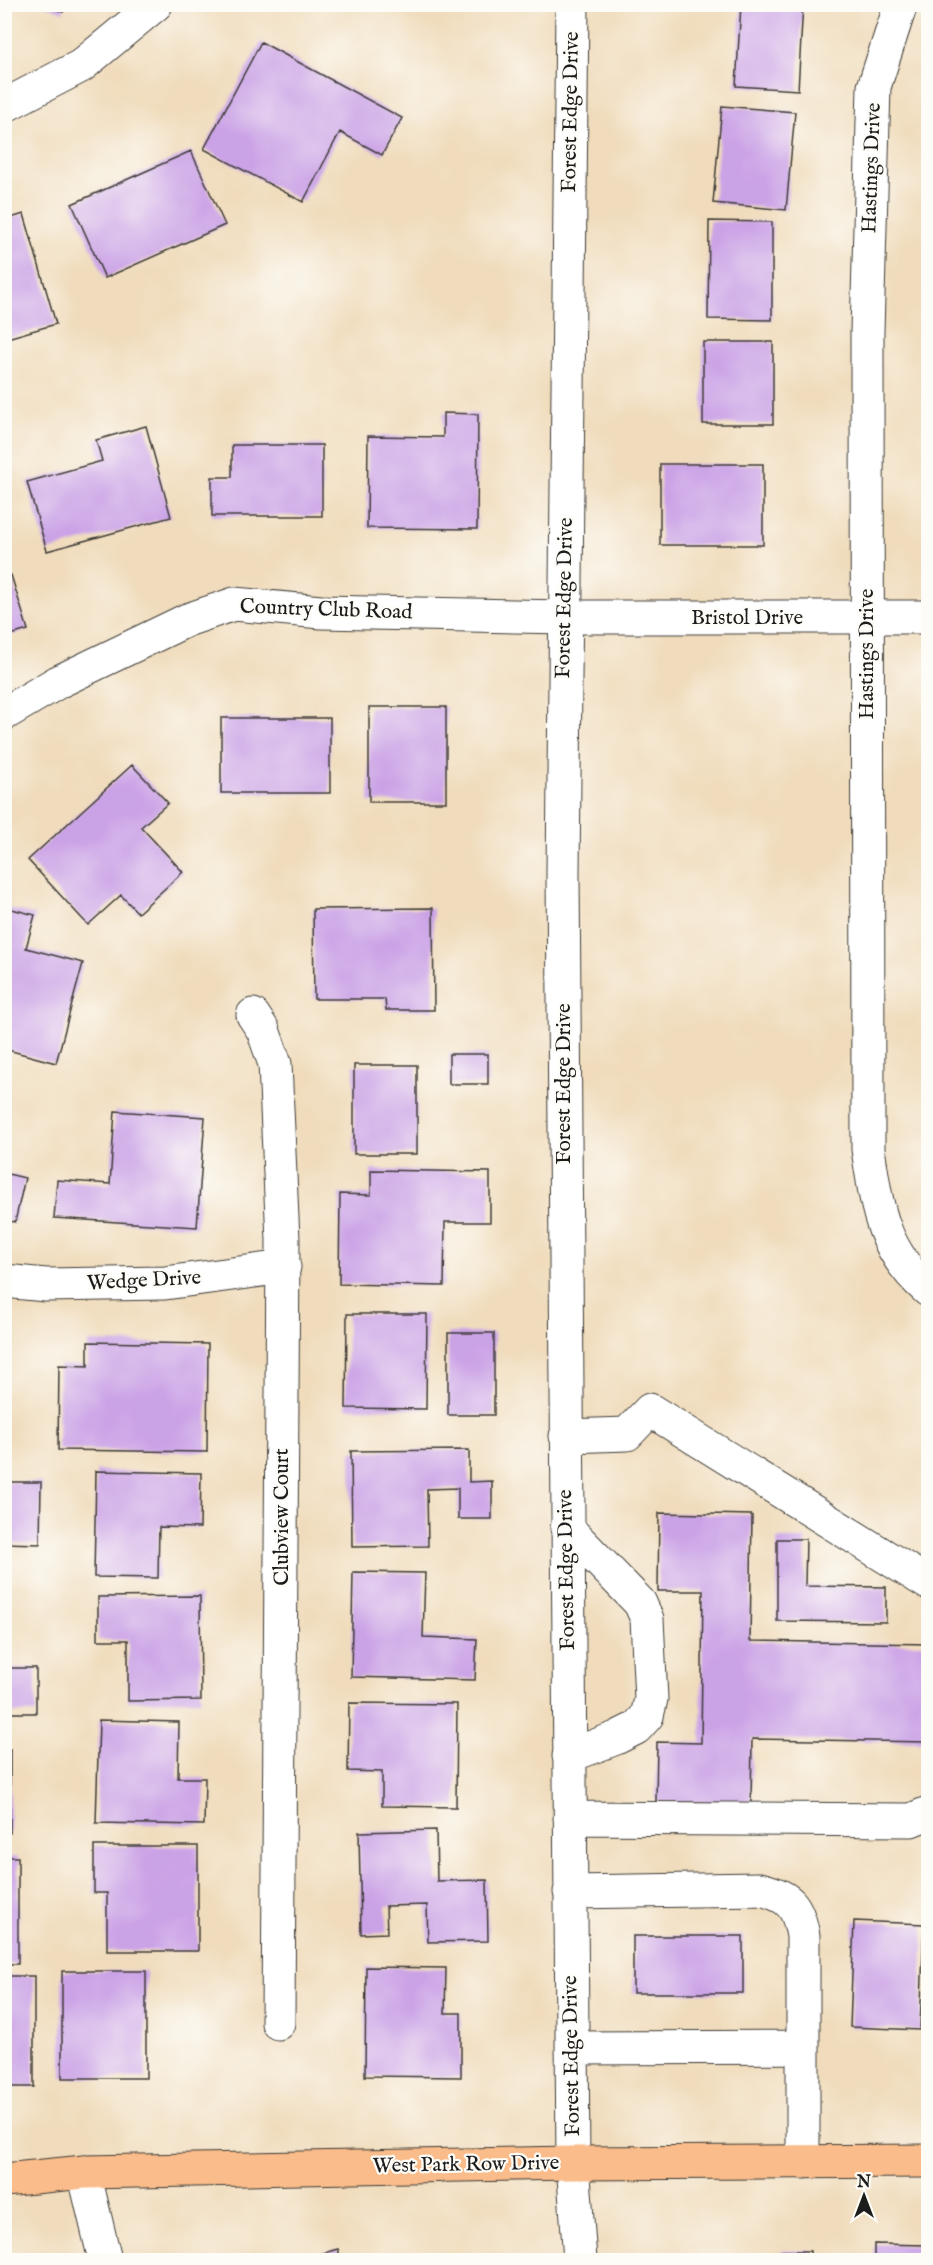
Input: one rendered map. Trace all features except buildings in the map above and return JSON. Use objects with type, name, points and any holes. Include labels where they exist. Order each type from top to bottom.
[{"type":"main road","name":"West Park Row Drive","points":[[4,2180],[84,2172],[573,2163],[928,2161]]},
{"type":"street","points":[[4,106],[81,66],[156,4]]},
{"type":"street","name":"Forest Edge Drive","points":[[572,4],[563,886],[573,2163],[580,2260]]},
{"type":"street","name":"Hastings Drive","points":[[902,4],[874,87],[867,332],[868,1149],[878,1213],[895,1254],[928,1290]]},
{"type":"street","name":"Country Club Road","points":[[4,714],[58,682],[187,620],[234,604],[321,612],[565,617]]},
{"type":"street","name":"Bristol Drive","points":[[565,617],[928,617]]},
{"type":"street","name":"Clubview Court","points":[[253,1016],[263,1030],[275,1064],[284,1267],[278,2023]]},
{"type":"street","name":"Wedge Drive","points":[[4,1281],[46,1285],[165,1283],[284,1267]]},
{"type":"street","points":[[566,1436],[627,1434],[650,1410],[928,1583]]},
{"type":"street","points":[[567,1528],[640,1603],[647,1620],[651,1699],[647,1716],[636,1728],[569,1756]]},
{"type":"street","points":[[570,1818],[911,1820],[928,1813]]},
{"type":"street","points":[[570,1892],[760,1889],[777,1893],[791,1902],[800,1919],[803,1936],[803,2162]]},
{"type":"street","points":[[572,2048],[803,2048]]},
{"type":"street","points":[[84,2172],[105,2260]]}]
